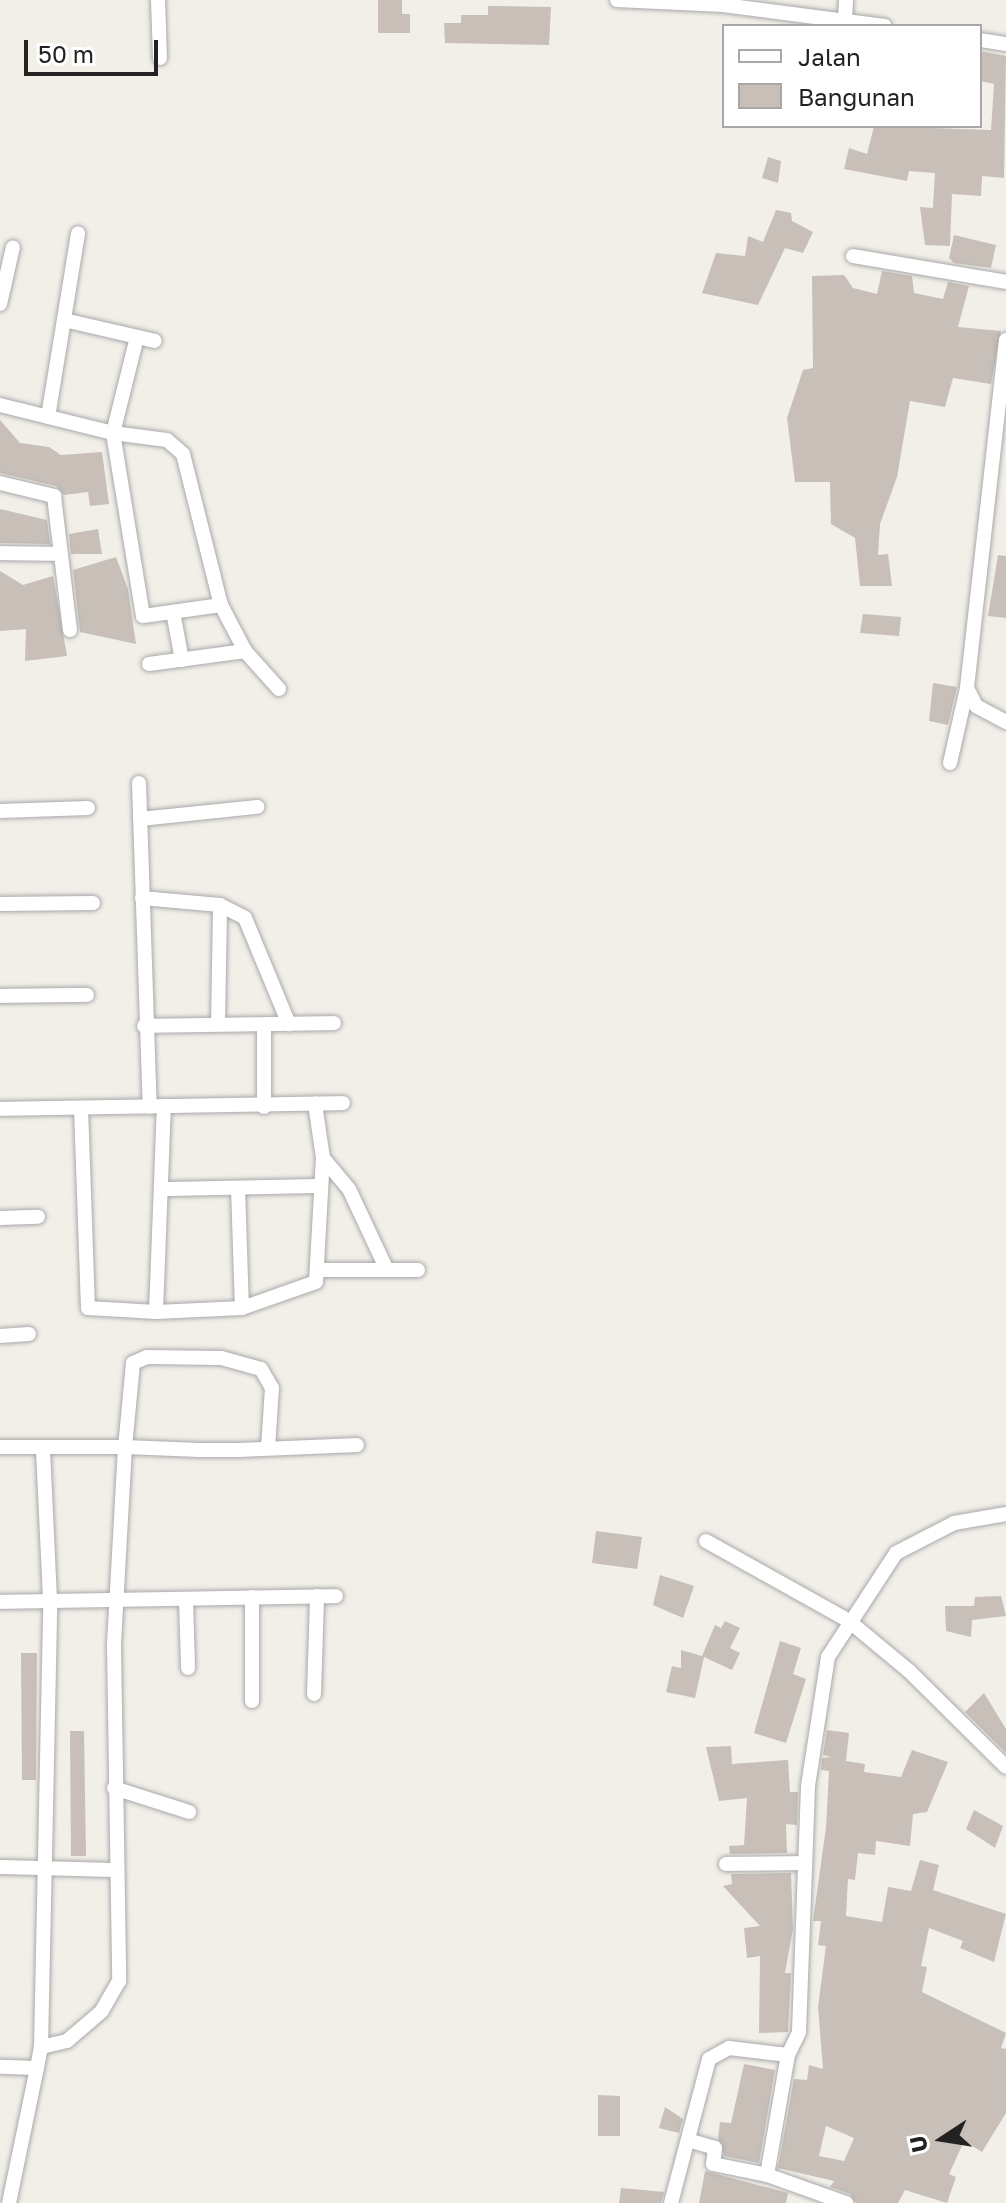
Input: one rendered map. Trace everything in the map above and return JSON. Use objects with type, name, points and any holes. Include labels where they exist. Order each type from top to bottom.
[{"type":"street","points":[[158,0],[160,58]]},
{"type":"street","points":[[617,0],[723,5],[872,24]]},
{"type":"street","points":[[845,20],[846,0]]},
{"type":"street","points":[[982,40],[1006,44]]},
{"type":"street","points":[[48,417],[78,233]]},
{"type":"street","points":[[0,304],[13,247]]},
{"type":"street","points":[[853,256],[1006,282]]},
{"type":"street","points":[[64,320],[155,341]]},
{"type":"street","points":[[137,337],[113,433],[143,616],[221,605]]},
{"type":"street","points":[[950,763],[967,688],[1006,340]]},
{"type":"street","points":[[0,405],[113,433],[167,440],[183,454],[221,605],[245,651],[279,689]]},
{"type":"street","points":[[0,483],[54,496],[70,630]]},
{"type":"street","points":[[0,553],[61,554]]},
{"type":"street","points":[[173,612],[182,660]]},
{"type":"street","points":[[149,664],[245,651]]},
{"type":"street","points":[[967,688],[976,706],[1006,722]]},
{"type":"street","points":[[139,783],[144,1026],[157,1106],[164,1189],[156,1312]]},
{"type":"street","points":[[140,819],[257,807]]},
{"type":"street","points":[[0,811],[88,808]]},
{"type":"street","points":[[142,898],[220,905],[245,918],[289,1024]]},
{"type":"street","points":[[0,904],[93,903]]},
{"type":"street","points":[[218,1024],[220,905]]},
{"type":"street","points":[[0,996],[87,995]]},
{"type":"street","points":[[144,1026],[334,1023]]},
{"type":"street","points":[[264,1026],[264,1107]]},
{"type":"street","points":[[0,1109],[264,1107],[343,1103]]},
{"type":"street","points":[[81,1108],[88,1308],[156,1312],[242,1308],[303,1290],[316,1282],[323,1158],[315,1104]]},
{"type":"street","points":[[323,1158],[349,1189],[387,1270]]},
{"type":"street","points":[[164,1189],[321,1186]]},
{"type":"street","points":[[238,1188],[242,1308]]},
{"type":"street","points":[[0,1218],[38,1217]]},
{"type":"street","points":[[318,1270],[418,1270]]},
{"type":"street","points":[[0,1336],[29,1334]]},
{"type":"street","points":[[41,2047],[67,2041],[115,1996],[119,1981],[114,1788],[116,1600],[133,1363],[179,1356],[221,1358],[261,1369],[272,1388],[268,1448]]},
{"type":"street","points":[[0,1447],[268,1448],[357,1445]]},
{"type":"street","points":[[9,2203],[41,2047],[50,1599],[43,1449]]},
{"type":"street","points":[[767,2175],[788,2055],[803,2012],[808,1786],[828,1657],[875,1578],[911,1543],[954,1523],[1006,1514]]},
{"type":"street","points":[[706,1541],[846,1625],[930,1691],[1006,1767]]},
{"type":"street","points":[[314,1694],[317,1596]]},
{"type":"street","points":[[0,1602],[336,1596]]},
{"type":"street","points":[[252,1597],[252,1701]]},
{"type":"street","points":[[186,1599],[188,1668]]},
{"type":"street","points":[[114,1788],[189,1812]]},
{"type":"street","points":[[726,1864],[805,1863]]},
{"type":"street","points":[[0,1867],[115,1870]]},
{"type":"street","points":[[671,2203],[691,2141],[704,2068],[719,2050],[788,2055]]},
{"type":"street","points":[[0,2067],[37,2068]]},
{"type":"street","points":[[691,2141],[715,2148],[713,2164],[767,2175],[846,2203]]},
{"type":"building","points":[[378,0],[402,0],[402,14],[410,14],[410,33],[378,33]]},
{"type":"building","points":[[488,6],[551,7],[549,45],[445,43],[444,23],[461,23],[461,15],[488,15]]},
{"type":"building","points":[[982,51],[1006,56],[1004,178],[982,176],[981,196],[952,194],[950,246],[925,245],[920,207],[933,208],[935,173],[909,171],[907,181],[844,169],[849,148],[867,154],[874,128],[991,130],[994,84],[982,81]]},
{"type":"building","points":[[768,157],[781,161],[778,183],[762,178]]},
{"type":"building","points":[[776,210],[791,213],[792,221],[813,232],[803,253],[785,248],[758,305],[702,293],[716,253],[745,256],[748,236],[763,242]]},
{"type":"building","points":[[954,235],[996,245],[991,268],[954,263],[949,258]]},
{"type":"building","points":[[882,271],[912,276],[914,293],[943,299],[948,282],[969,286],[958,327],[1001,331],[991,384],[953,378],[945,407],[910,401],[897,477],[880,524],[878,555],[888,554],[892,586],[860,586],[855,538],[831,524],[830,482],[795,482],[787,418],[803,370],[813,368],[812,276],[844,275],[853,288],[877,294]]},
{"type":"building","points":[[0,420],[20,443],[49,447],[61,455],[102,452],[109,504],[90,506],[88,492],[64,495],[56,486],[0,473]]},
{"type":"building","points":[[0,509],[47,520],[50,544],[0,543]]},
{"type":"building","points":[[98,529],[102,554],[71,554],[69,534]]},
{"type":"building","points":[[998,555],[1006,556],[1006,618],[988,616]]},
{"type":"building","points":[[116,557],[128,589],[136,644],[80,632],[73,570]]},
{"type":"building","points":[[0,571],[23,585],[53,576],[67,656],[25,661],[26,629],[0,631]]},
{"type":"building","points":[[863,614],[901,617],[899,636],[860,633]]},
{"type":"building","points":[[933,683],[957,687],[948,725],[929,721]]},
{"type":"building","points":[[596,1531],[642,1537],[637,1569],[592,1563]]},
{"type":"building","points":[[660,1575],[694,1586],[683,1618],[653,1605]]},
{"type":"building","points":[[1001,1596],[1006,1616],[972,1620],[971,1637],[946,1631],[945,1606],[974,1606],[975,1597]]},
{"type":"building","points":[[725,1621],[740,1628],[730,1648],[740,1653],[732,1670],[704,1657],[695,1698],[666,1692],[672,1666],[681,1668],[681,1650],[702,1656],[715,1625],[721,1628]]},
{"type":"building","points":[[780,1641],[801,1648],[793,1674],[806,1679],[786,1743],[754,1733]]},
{"type":"building","points":[[21,1653],[37,1653],[36,1780],[22,1780]]},
{"type":"building","points":[[984,1693],[1006,1729],[1006,1753],[965,1712]]},
{"type":"building","points":[[827,1730],[849,1733],[846,1761],[865,1764],[864,1772],[901,1777],[912,1750],[948,1762],[927,1812],[913,1814],[910,1846],[876,1841],[875,1855],[858,1853],[855,1880],[848,1879],[846,1916],[882,1922],[888,1887],[911,1891],[920,1860],[939,1865],[933,1890],[1006,1914],[994,1962],[960,1948],[963,1941],[929,1928],[921,1966],[927,1967],[922,1992],[1006,2033],[1001,2048],[1006,2049],[1006,2113],[982,2152],[964,2141],[949,2174],[956,2177],[947,2203],[905,2190],[898,2203],[856,2203],[850,2194],[830,2187],[834,2181],[778,2168],[794,2079],[807,2080],[809,2065],[823,2069],[818,2007],[826,1946],[818,1945],[821,1921],[813,1921],[826,1827],[829,1771],[821,1770],[822,1758],[831,1757],[823,1755]],"holes":[[[826,2126],[854,2138],[844,2161],[819,2156]]]},
{"type":"building","points":[[70,1731],[84,1731],[86,1856],[71,1856]]},
{"type":"building","points":[[731,1746],[732,1764],[788,1760],[790,1792],[798,1792],[797,1825],[786,1824],[787,1853],[730,1854],[729,1846],[744,1845],[747,1798],[719,1801],[706,1747]]},
{"type":"building","points":[[974,1810],[1003,1826],[995,1848],[966,1829]]},
{"type":"building","points":[[791,1873],[793,1929],[785,1973],[791,1973],[788,2032],[759,2033],[760,1956],[747,1958],[744,1928],[760,1926],[723,1886],[732,1884],[731,1874]]},
{"type":"building","points":[[744,2064],[775,2070],[759,2163],[724,2156],[718,2138],[720,2122],[731,2123]]},
{"type":"building","points":[[598,2095],[620,2096],[620,2136],[598,2136]]},
{"type":"building","points":[[665,2107],[683,2119],[679,2133],[659,2128]]},
{"type":"building","points":[[705,2171],[788,2193],[786,2203],[699,2203]]},
{"type":"building","points":[[621,2188],[664,2192],[661,2203],[619,2203]]}]
